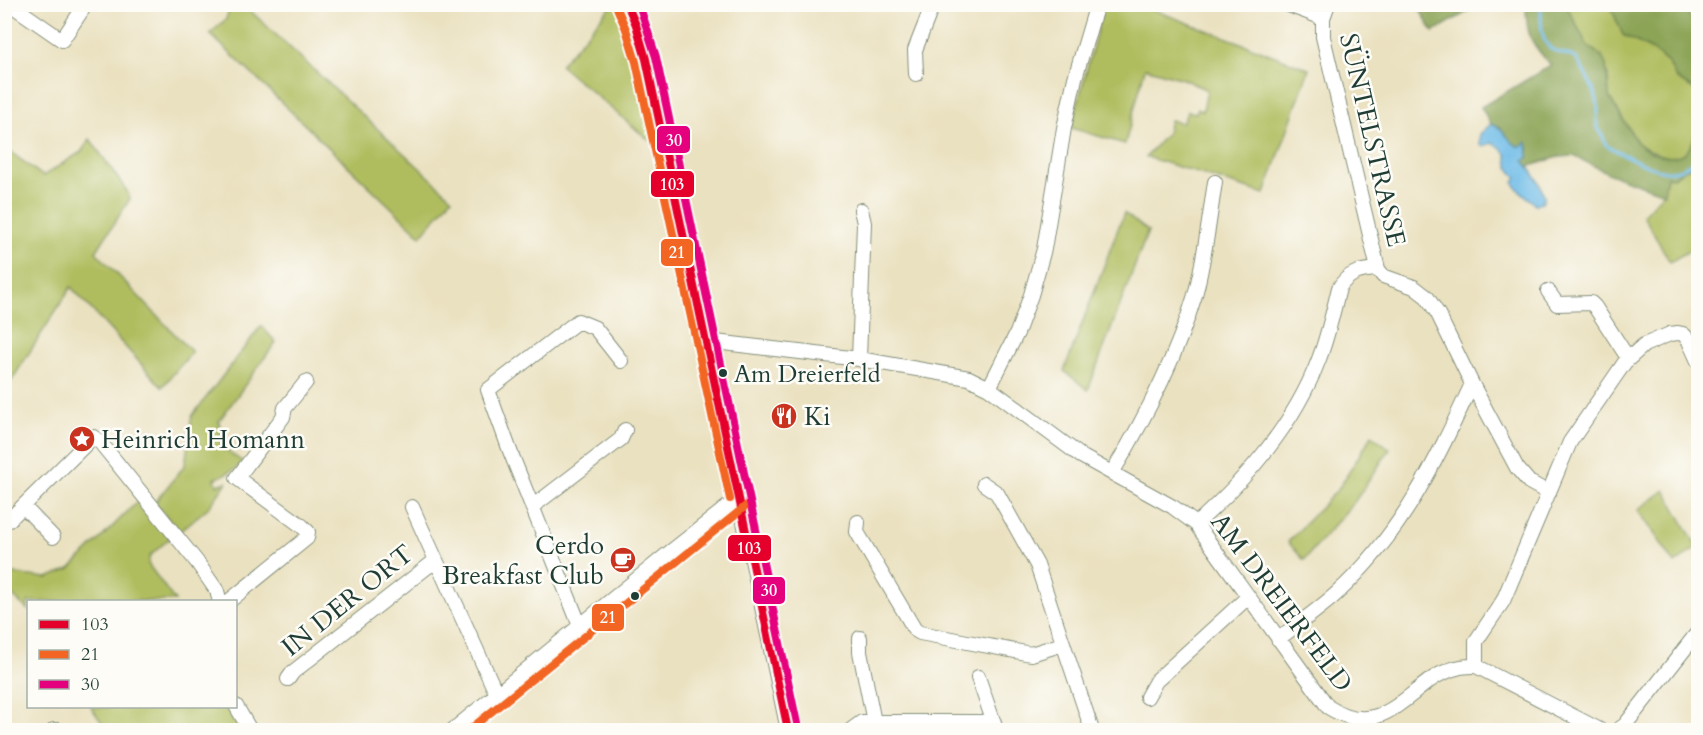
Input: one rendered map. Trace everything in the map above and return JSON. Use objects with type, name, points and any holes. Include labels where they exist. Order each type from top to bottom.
[{"type":"street","points":[[10,4],[62,40],[87,4]]},
{"type":"street","points":[[915,74],[915,50],[933,4]]},
{"type":"street","points":[[989,388],[1017,333],[1044,249],[1064,128],[1075,78],[1097,4]]},
{"type":"street","points":[[1286,4],[1325,11]]},
{"type":"street","points":[[628,5],[646,59],[788,730]]},
{"type":"street","name":"SÜNTELSTRASSE","points":[[1325,11],[1323,37],[1377,269],[1383,276],[1414,287],[1427,297],[1438,314],[1517,468],[1529,482],[1549,493]]},
{"type":"street","points":[[1112,473],[1146,414],[1182,333],[1195,295],[1204,256],[1215,182]]},
{"type":"street","points":[[859,359],[864,223],[861,210]]},
{"type":"street","points":[[1196,524],[1255,466],[1296,407],[1319,360],[1339,288],[1344,279],[1363,270],[1377,269]]},
{"type":"street","points":[[1548,291],[1557,304],[1586,302],[1595,307],[1628,358]]},
{"type":"street","points":[[580,626],[488,390],[578,321],[595,328],[621,361]]},
{"type":"street","points":[[1476,666],[1476,641],[1500,608],[1570,442],[1628,358],[1644,345],[1670,334],[1683,334],[1688,339],[1698,361]]},
{"type":"street","name":"AM DREIERFELD","points":[[707,341],[859,359],[952,374],[969,378],[989,388],[1062,443],[1173,507],[1196,524],[1328,707],[1354,727]]},
{"type":"street","points":[[230,600],[307,538],[308,532],[303,526],[237,478],[283,417],[285,408],[306,382]]},
{"type":"street","points":[[1278,639],[1343,588],[1399,523],[1432,469],[1472,384]]},
{"type":"street","points":[[532,507],[621,439],[625,430]]},
{"type":"street","points":[[9,520],[93,437],[100,442],[197,562],[218,591],[220,600]]},
{"type":"street","points":[[984,484],[997,493],[1034,558],[1092,730]]},
{"type":"street","points":[[453,730],[740,497]]},
{"type":"street","points":[[23,506],[52,537]]},
{"type":"street","points":[[412,507],[497,694]]},
{"type":"street","points":[[858,522],[856,532],[915,630],[920,633],[1031,654],[1064,644]]},
{"type":"street","name":"IN DER ORT","points":[[288,679],[293,672],[436,560]]},
{"type":"street","points":[[1148,698],[1156,681],[1248,597]]},
{"type":"street","points":[[1618,730],[1625,725],[1698,632]]},
{"type":"street","points":[[860,638],[860,652],[874,722]]},
{"type":"street","points":[[1354,727],[1375,722],[1393,714],[1428,682],[1445,672],[1456,668],[1476,666],[1600,730]]},
{"type":"street","points":[[851,730],[862,722],[995,726],[978,677]]},
{"type":"street","points":[[237,708],[250,730]]},
{"type":"green space","points":[[231,5],[244,5],[452,198],[421,236],[210,34],[226,19]]},
{"type":"green space","points":[[612,5],[616,5],[625,20],[638,55],[657,147],[560,65]]},
{"type":"green space","points":[[1104,5],[1141,5],[1309,69],[1265,194],[1146,157],[1167,133],[1170,120],[1182,123],[1188,111],[1196,113],[1198,108],[1203,111],[1207,90],[1183,79],[1145,68],[1125,144],[1071,128]]},
{"type":"green space","points":[[1417,5],[1479,5],[1433,32]]},
{"type":"green space","points":[[1526,5],[1566,5],[1587,45],[1602,57],[1606,65],[1609,97],[1637,142],[1644,148],[1668,157],[1683,153],[1694,140],[1698,117],[1698,162],[1673,177],[1667,176],[1664,193],[1610,174],[1574,156],[1558,157],[1527,167],[1524,160],[1528,158],[1528,146],[1524,145],[1519,148],[1500,128],[1491,124],[1481,107],[1551,65],[1538,50],[1528,31]]},
{"type":"green space","points":[[1566,5],[1610,5],[1623,35],[1653,50],[1669,64],[1676,78],[1698,92],[1697,125],[1690,147],[1684,154],[1674,157],[1662,155],[1642,147],[1637,142],[1609,97],[1608,76],[1602,57],[1587,45]]},
{"type":"green space","points":[[1610,5],[1683,5],[1698,28],[1698,92],[1676,78],[1669,64],[1653,50],[1623,35]]},
{"type":"green space","points":[[90,139],[127,191],[130,199],[96,252],[192,352],[162,387],[71,287],[5,391],[5,148],[43,176],[81,152]]},
{"type":"green space","points":[[1698,162],[1698,248],[1697,246],[1670,262],[1643,215],[1663,193],[1667,176],[1673,177]]},
{"type":"green space","points":[[1124,213],[1148,231],[1088,390],[1064,371]]},
{"type":"green space","points":[[261,326],[276,342],[219,421],[223,448],[243,462],[236,469],[215,479],[217,485],[227,482],[210,506],[179,532],[155,502],[185,465],[192,416]]},
{"type":"green space","points":[[1372,435],[1390,449],[1355,501],[1304,560],[1288,542],[1339,488]]},
{"type":"green space","points":[[1665,490],[1697,547],[1675,564],[1638,510]]},
{"type":"green space","points":[[140,499],[171,537],[150,556],[148,564],[174,600],[27,600],[27,609],[5,589],[5,567],[14,574],[47,578],[70,569]]},
{"type":"green space","points":[[92,708],[232,708],[245,730],[107,730]]},
{"type":"water","points":[[1491,124],[1500,128],[1519,147],[1527,142],[1528,158],[1524,160],[1538,180],[1544,195],[1542,203],[1535,204],[1517,188],[1514,183],[1517,177],[1510,170],[1507,155],[1500,147],[1492,143],[1483,146],[1480,144],[1480,134]]},
{"type":"waterway","points":[[1541,4],[1545,42],[1553,50],[1576,58],[1583,69],[1595,95],[1598,108],[1597,124],[1606,145],[1641,163],[1662,170],[1678,170],[1698,158]]},
{"type":"transit line","name":"103","points":[[627,4],[646,59],[788,730]]},
{"type":"transit line","name":"30","points":[[639,4],[656,57],[798,728]]},
{"type":"transit line","name":"21","points":[[617,8],[636,62],[730,499]]},
{"type":"transit line","name":"21","points":[[469,730],[747,505]]},
{"type":"place","name":"Am Dreierfeld","points":[[723,373]]},
{"type":"place","name":"Ki","points":[[784,416]]},
{"type":"place","name":"Heinrich Homann","points":[[82,439]]},
{"type":"place","name":"Cerdo Breakfast Club","points":[[623,560]]}]
